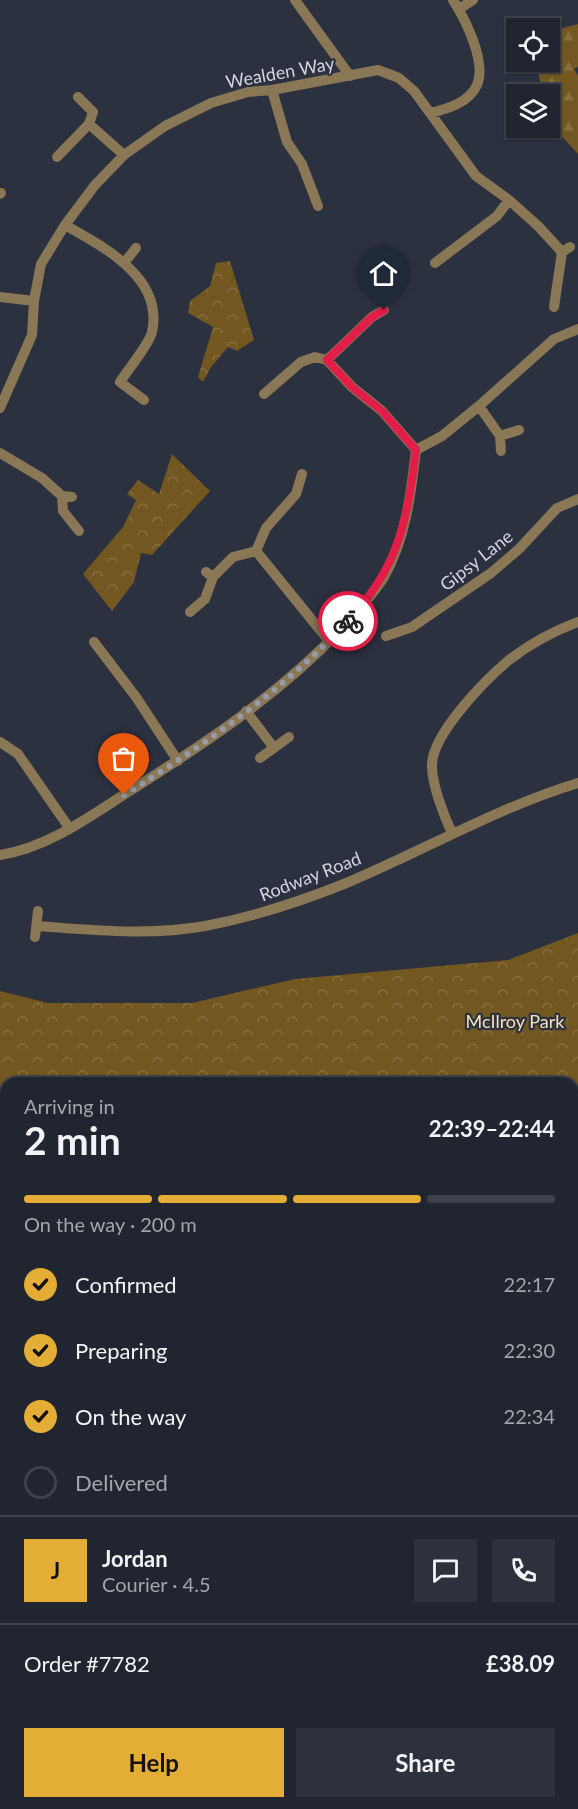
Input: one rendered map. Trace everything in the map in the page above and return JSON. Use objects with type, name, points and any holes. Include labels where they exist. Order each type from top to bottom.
[{"type":"street","points":[[295,0],[350,76]]},
{"type":"street","points":[[430,113],[450,109],[466,98],[477,86],[480,71],[474,43],[456,5],[473,0]]},
{"type":"street","name":"Wealden Way","points":[[0,408],[32,335],[34,301],[41,264],[65,225],[95,185],[124,155],[165,126],[211,103],[248,92],[272,90],[378,70],[399,78],[414,91],[476,176],[566,250],[554,307]]},
{"type":"street","points":[[272,90],[287,142],[302,164],[318,206]]},
{"type":"street","points":[[57,157],[89,124],[93,112],[78,97]]},
{"type":"street","points":[[89,124],[124,155]]},
{"type":"street","points":[[435,263],[497,216],[509,201]]},
{"type":"street","points":[[65,225],[98,244],[124,263],[147,288],[154,310],[152,334],[120,382],[144,400]]},
{"type":"street","points":[[124,263],[136,248]]},
{"type":"street","points":[[0,297],[34,301]]},
{"type":"street","points":[[327,360],[372,317],[384,310]]},
{"type":"street","points":[[416,450],[442,436],[554,339],[578,328]]},
{"type":"street","points":[[0,855],[18,852],[70,829],[178,761],[297,672],[359,610],[384,576],[399,541],[409,502],[416,450],[382,411],[352,387],[327,360],[315,357],[277,374],[264,394]]},
{"type":"street","points":[[479,406],[500,436],[501,451]]},
{"type":"street","points":[[500,436],[519,430]]},
{"type":"street","points":[[0,453],[42,478],[67,497],[63,511],[79,531]]},
{"type":"street","points":[[256,551],[266,528],[296,494],[302,474]]},
{"type":"street","name":"Gipsy Lane","points":[[386,636],[412,627],[491,573],[519,549],[557,508],[578,499]]},
{"type":"street","points":[[256,551],[330,641]]},
{"type":"street","points":[[190,612],[204,599],[209,575],[233,557],[256,551]]},
{"type":"street","points":[[452,833],[440,800],[432,765],[441,736],[471,696],[510,660],[553,631],[578,622]]},
{"type":"street","points":[[94,642],[136,697],[178,761]]},
{"type":"street","points":[[246,711],[274,748]]},
{"type":"street","points":[[261,758],[289,737]]},
{"type":"street","points":[[1,744],[18,754],[70,829]]},
{"type":"street","name":"Rodway Road","points":[[38,911],[36,931],[143,933],[204,926],[277,909],[345,884],[539,795],[578,783]]},
{"type":"green space","points":[[578,24],[578,67],[574,69],[578,76],[578,154],[560,134],[560,84],[541,84],[538,72],[560,72],[560,29]]},
{"type":"green space","points":[[230,261],[254,340],[237,351],[228,347],[211,367],[203,382],[198,377],[213,327],[188,313],[190,301],[210,286],[216,263]]},
{"type":"green space","points":[[172,454],[210,491],[152,555],[141,553],[134,582],[112,611],[83,574],[123,527],[136,500],[127,494],[138,480],[159,494]]},
{"type":"green space","name":"McIlroy Park","points":[[578,933],[578,1077],[0,1077],[0,991],[48,1003],[192,1003],[295,979],[508,960]]},
{"type":"way so far","points":[[124,795],[178,761],[297,672],[348,621]]},
{"type":"route","points":[[348,621],[384,576],[399,541],[409,502],[416,450],[382,411],[352,387],[327,360],[372,317],[384,310]]}]
